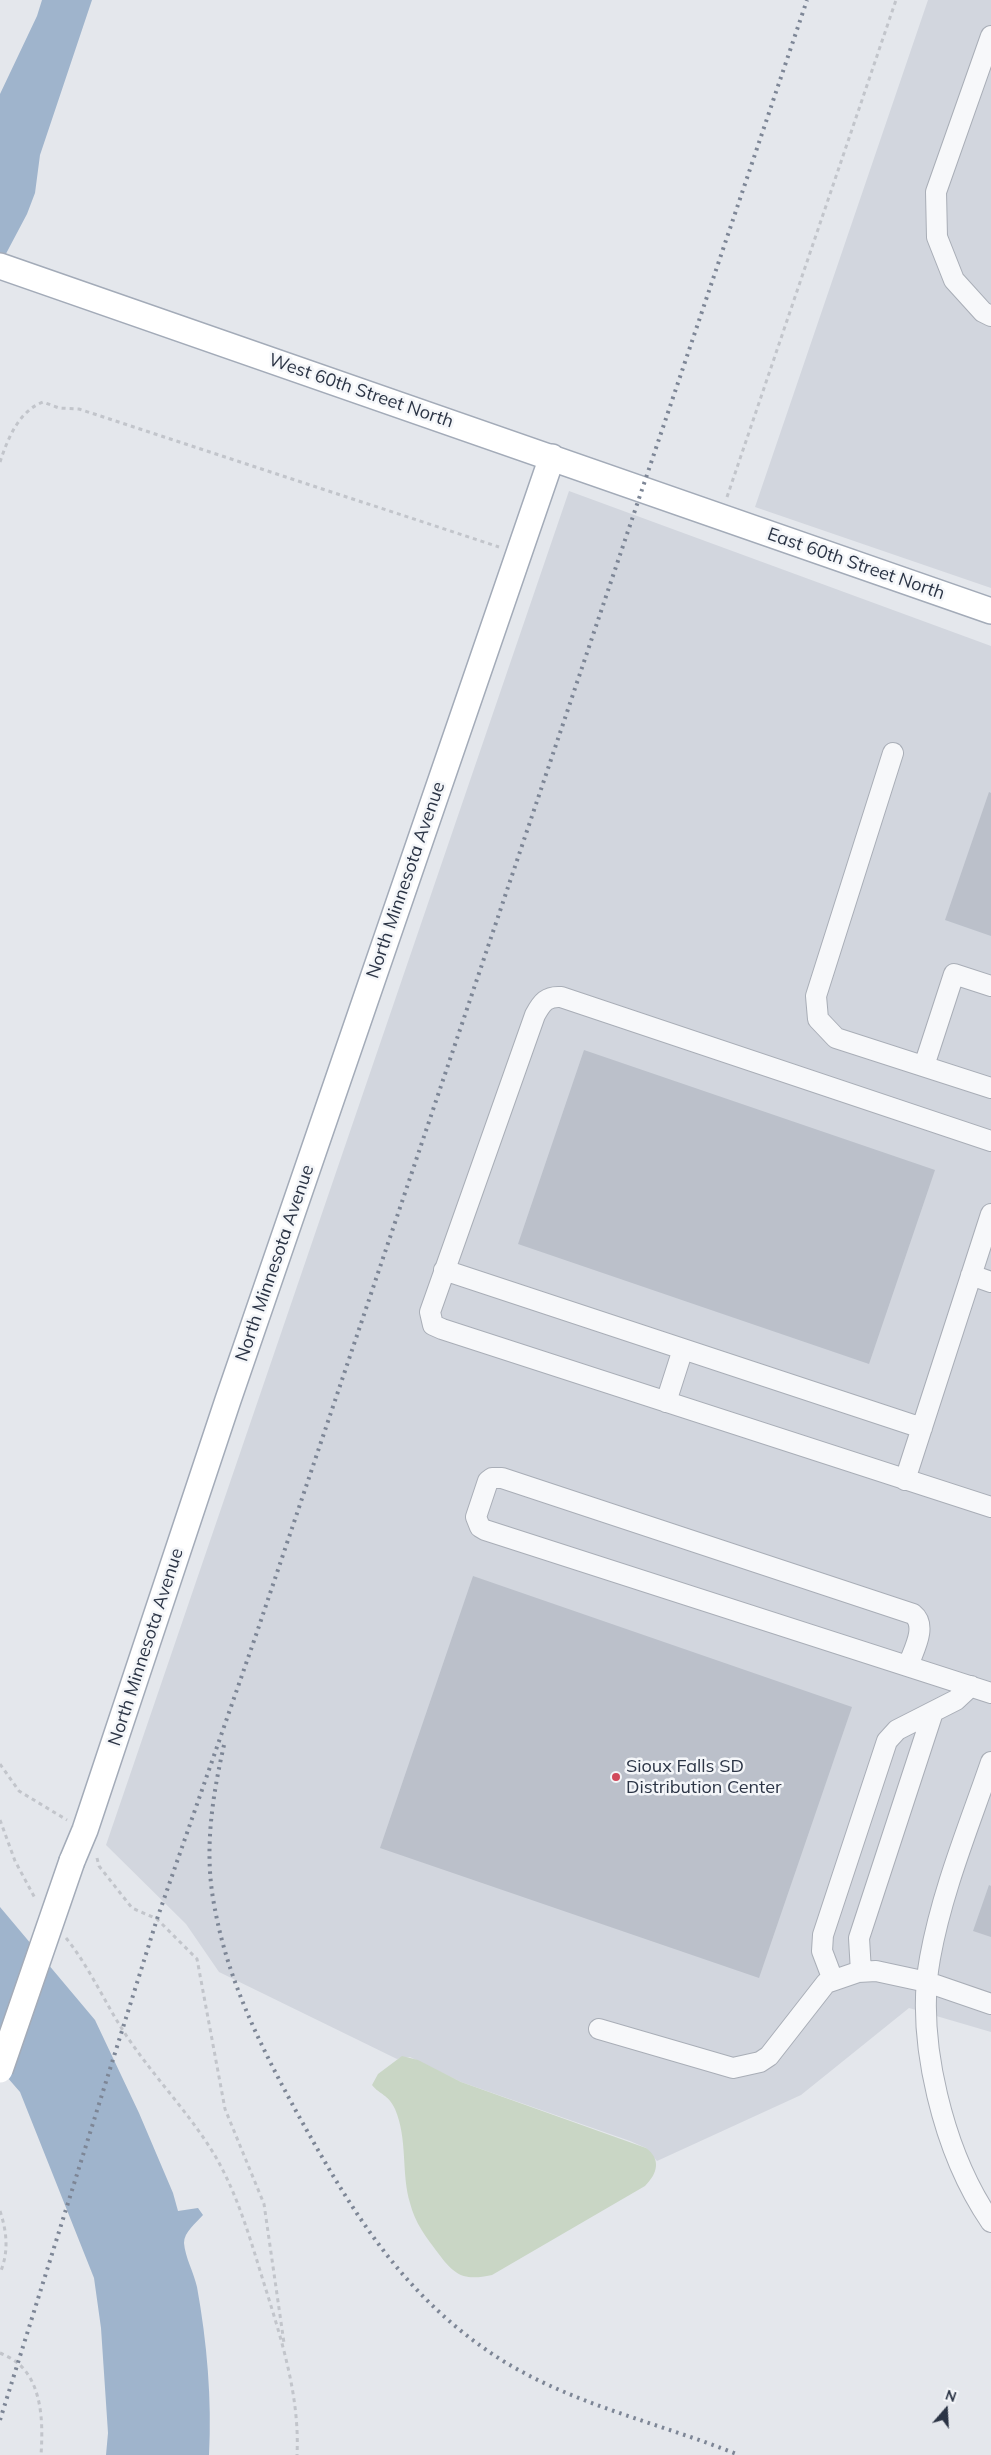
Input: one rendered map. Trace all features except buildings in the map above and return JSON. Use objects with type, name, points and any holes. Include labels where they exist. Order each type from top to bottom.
[{"type":"main road","name":"West 60th Street North","points":[[10,270],[721,516]]},
{"type":"main road","name":"North Minnesota Avenue","points":[[0,2070],[72,1861],[85,1830],[228,1400],[552,457]]},
{"type":"main road","name":"East 60th Street North","points":[[721,516],[991,611]]},
{"type":"street","points":[[991,36],[936,192],[937,237],[954,280],[983,312],[991,316]]},
{"type":"street","points":[[893,753],[816,996],[818,1019],[836,1038],[991,1088]]},
{"type":"street","points":[[924,1066],[954,974],[991,986]]},
{"type":"street","points":[[991,1141],[561,997],[552,996],[542,1002],[535,1014],[430,1312],[433,1325],[991,1508]]},
{"type":"street","points":[[906,1480],[991,1214]]},
{"type":"street","points":[[444,1270],[922,1428]]},
{"type":"street","points":[[971,1275],[991,1282]]},
{"type":"street","points":[[666,1402],[683,1349]]},
{"type":"street","points":[[908,1666],[921,1627],[918,1617],[913,1614],[502,1478],[492,1478],[488,1481],[476,1517],[480,1527],[485,1530],[991,1693]]},
{"type":"street","points":[[833,1980],[822,1951],[822,1939],[886,1744],[897,1730],[956,1700],[971,1686]]},
{"type":"street","points":[[861,1972],[859,1938],[933,1712]]},
{"type":"street","points":[[991,1762],[944,1898],[927,1982],[930,2057],[935,2088],[956,2156],[970,2186],[991,2222]]},
{"type":"street","points":[[599,2029],[721,2066],[742,2067],[760,2062],[770,2056],[826,1983],[861,1972],[876,1971],[927,1982],[991,2004]]},
{"type":"path","points":[[721,516],[896,0]]},
{"type":"path","points":[[0,462],[7,440],[30,407],[43,402],[59,408],[79,410],[519,554]]},
{"type":"path","points":[[0,1764],[19,1791],[85,1830],[99,1866],[132,1908],[157,1920],[197,1959],[224,2109],[264,2204],[294,2400],[298,2455]]},
{"type":"path","points":[[102,1995],[129,2041],[212,2152],[230,2182],[243,2216],[287,2361]]},
{"type":"path","points":[[0,2211],[6,2228],[6,2244],[4,2262],[0,2273]]},
{"type":"path","points":[[0,2353],[19,2364],[33,2384],[39,2399],[41,2455]]},
{"type":"shaded area","points":[[928,0],[991,0],[991,588],[755,507]]},
{"type":"shaded area","points":[[569,491],[991,646],[991,2032],[909,2008],[801,2095],[657,2161],[646,2148],[630,2141],[461,2082],[410,2057],[397,2059],[219,1972],[186,1924],[106,1845]]},
{"type":"green space","points":[[402,2056],[418,2060],[461,2082],[646,2148],[651,2152],[656,2161],[653,2176],[645,2186],[492,2275],[467,2277],[461,2275],[444,2261],[425,2235],[415,2217],[407,2192],[402,2132],[399,2120],[390,2100],[372,2085],[378,2074]]},
{"type":"water","points":[[42,0],[92,0],[40,155],[35,193],[27,214],[0,265],[0,94],[37,16]]},
{"type":"water","points":[[0,1907],[95,2020],[139,2113],[173,2193],[178,2211],[198,2208],[203,2215],[188,2231],[184,2243],[197,2287],[204,2329],[209,2392],[209,2455],[106,2455],[108,2433],[101,2328],[94,2278],[20,2092],[0,2069]]},
{"type":"railway","points":[[0,2420],[157,1919],[256,1635],[807,0]]},
{"type":"railway","points":[[224,1745],[213,1805],[210,1864],[214,1904],[227,1959],[246,2011],[283,2086],[337,2183],[382,2248],[407,2279],[435,2308],[465,2334],[500,2359],[557,2389],[739,2455]]},
{"type":"place","name":"Sioux Falls SD Distribution Center","points":[[616,1777]]}]
